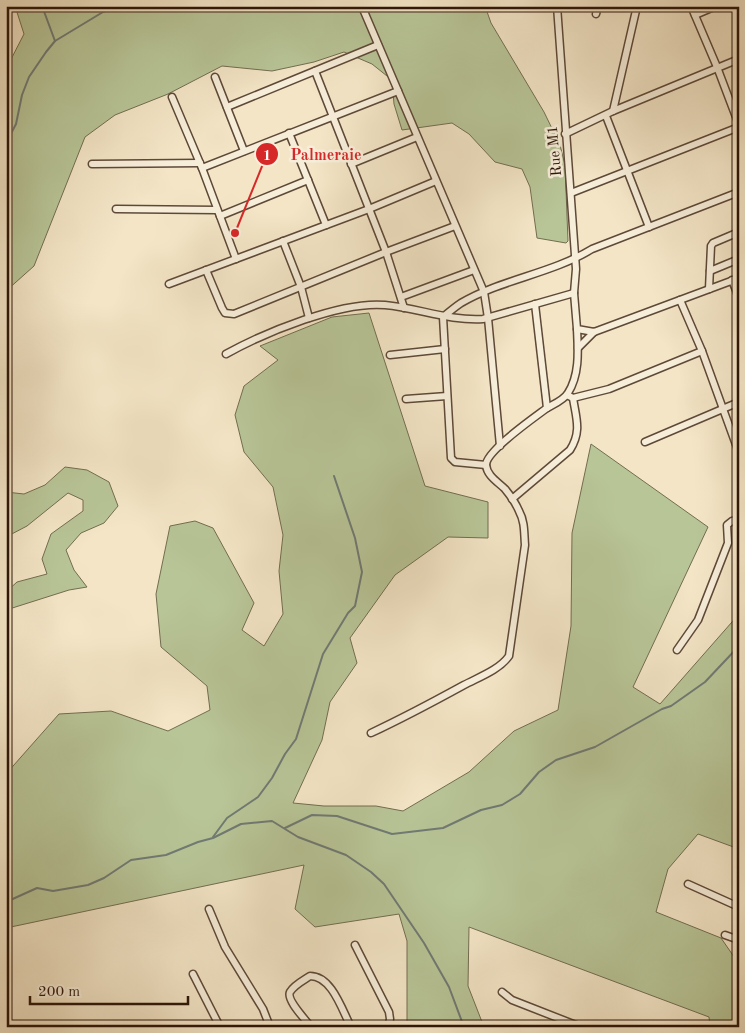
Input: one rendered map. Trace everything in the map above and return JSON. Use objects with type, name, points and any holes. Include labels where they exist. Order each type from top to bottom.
[{"type":"street","name":"Rue M1","points":[[557,6],[565,134],[571,193],[575,259],[574,293],[578,348],[578,358],[570,397]]},
{"type":"street","points":[[596,14],[598,6]]},
{"type":"street","points":[[613,111],[637,6]]},
{"type":"street","points":[[571,193],[739,126],[691,6]]},
{"type":"street","points":[[695,15],[716,6]]},
{"type":"street","points":[[363,9],[484,292],[500,446]]},
{"type":"street","points":[[227,107],[378,45]]},
{"type":"street","points":[[565,134],[613,111],[739,59]]},
{"type":"street","points":[[315,71],[386,252],[404,308]]},
{"type":"street","points":[[214,77],[244,151]]},
{"type":"street","points":[[92,164],[201,165],[244,151],[398,91]]},
{"type":"street","points":[[172,97],[201,165],[236,259]]},
{"type":"street","points":[[606,116],[649,227]]},
{"type":"street","points":[[289,133],[326,225]]},
{"type":"street","points":[[351,164],[417,136]]},
{"type":"street","points":[[116,209],[218,213],[308,180]]},
{"type":"street","points":[[170,284],[369,209],[436,181]]},
{"type":"street","points":[[442,316],[461,303],[484,292],[575,259],[592,249],[739,192]]},
{"type":"street","points":[[206,270],[222,308],[228,315],[234,314],[386,252],[456,226]]},
{"type":"street","points":[[709,289],[711,246],[714,242],[739,232]]},
{"type":"street","points":[[282,242],[300,287],[308,318]]},
{"type":"street","points":[[710,271],[739,259]]},
{"type":"street","points":[[401,298],[474,270]]},
{"type":"street","points":[[578,348],[594,332],[735,279],[739,298]]},
{"type":"street","points":[[226,354],[308,318],[355,305],[384,305],[468,320],[488,318],[574,293]]},
{"type":"street","points":[[680,300],[702,351],[739,453]]},
{"type":"street","points":[[535,304],[547,408]]},
{"type":"street","points":[[442,316],[451,458],[455,462],[486,465]]},
{"type":"street","points":[[577,329],[594,332]]},
{"type":"street","points":[[390,355],[444,349]]},
{"type":"street","points":[[371,733],[477,678],[504,663],[510,656],[525,545],[522,518],[505,489],[494,480],[488,471],[486,465],[488,458],[547,408],[570,397],[609,389],[702,351]]},
{"type":"street","points":[[406,399],[448,396]]},
{"type":"street","points":[[512,499],[570,450],[575,442],[578,427],[570,397]]},
{"type":"street","points":[[645,442],[739,402]]},
{"type":"street","points":[[677,650],[698,620],[728,543],[728,525],[739,519]]},
{"type":"street","points":[[688,884],[739,907]]},
{"type":"street","points":[[209,909],[226,947],[263,1009],[270,1027]]},
{"type":"street","points":[[725,935],[739,940]]},
{"type":"street","points":[[355,945],[389,1012],[389,1024],[384,1027]]},
{"type":"street","points":[[193,974],[220,1027]]},
{"type":"street","points":[[311,1027],[289,996],[291,992],[310,976],[316,976],[324,980],[331,989],[351,1027]]},
{"type":"street","points":[[502,992],[512,1000],[581,1027]]},
{"type":"green space","points":[[15,6],[485,6],[491,23],[544,112],[560,145],[565,165],[568,241],[566,243],[537,238],[530,187],[522,169],[495,162],[469,134],[452,123],[402,130],[394,104],[392,80],[372,64],[344,52],[314,62],[272,71],[222,66],[168,94],[115,115],[85,137],[34,266],[6,291],[6,69],[24,34]]},
{"type":"green space","points":[[369,313],[425,486],[488,502],[488,538],[448,537],[395,575],[350,638],[357,663],[330,702],[322,740],[293,803],[324,806],[376,806],[403,811],[469,772],[514,731],[558,710],[571,626],[572,533],[591,444],[708,527],[633,687],[660,704],[739,614],[739,849],[698,834],[668,869],[656,912],[721,938],[739,964],[739,1027],[710,1027],[709,1017],[469,927],[468,986],[484,1027],[407,1027],[407,941],[399,914],[315,927],[295,909],[304,865],[6,928],[6,774],[59,714],[111,711],[168,731],[210,710],[207,686],[161,647],[156,594],[170,526],[195,521],[213,528],[254,603],[242,630],[264,646],[283,614],[279,571],[283,535],[273,487],[244,452],[235,415],[244,386],[278,360],[260,346],[332,317]]},
{"type":"green space","points":[[65,467],[87,470],[109,482],[118,506],[104,523],[81,533],[66,550],[74,570],[87,587],[69,590],[6,610],[6,592],[17,582],[47,574],[42,559],[51,534],[83,511],[83,500],[68,493],[27,526],[6,537],[6,492],[24,494],[45,485]]},
{"type":"waterway","points":[[42,6],[55,41]]},
{"type":"waterway","points":[[6,143],[16,124],[22,95],[29,77],[55,41],[103,12],[119,6]]},
{"type":"waterway","points":[[213,837],[227,818],[258,797],[296,739],[323,654],[348,613],[355,606],[362,572],[355,538],[334,476]]},
{"type":"waterway","points":[[285,828],[312,815],[337,816],[392,834],[443,828],[481,810],[502,805],[520,794],[539,772],[556,760],[595,747],[662,709],[671,706],[705,682],[739,646]]},
{"type":"waterway","points":[[6,902],[37,888],[53,891],[88,885],[104,878],[131,860],[166,855],[213,838],[241,824],[272,821],[298,837],[346,855],[371,872],[384,884],[424,943],[449,987],[464,1027]]},
{"type":"place","name":"Palmeraie","points":[[235,233]]}]
